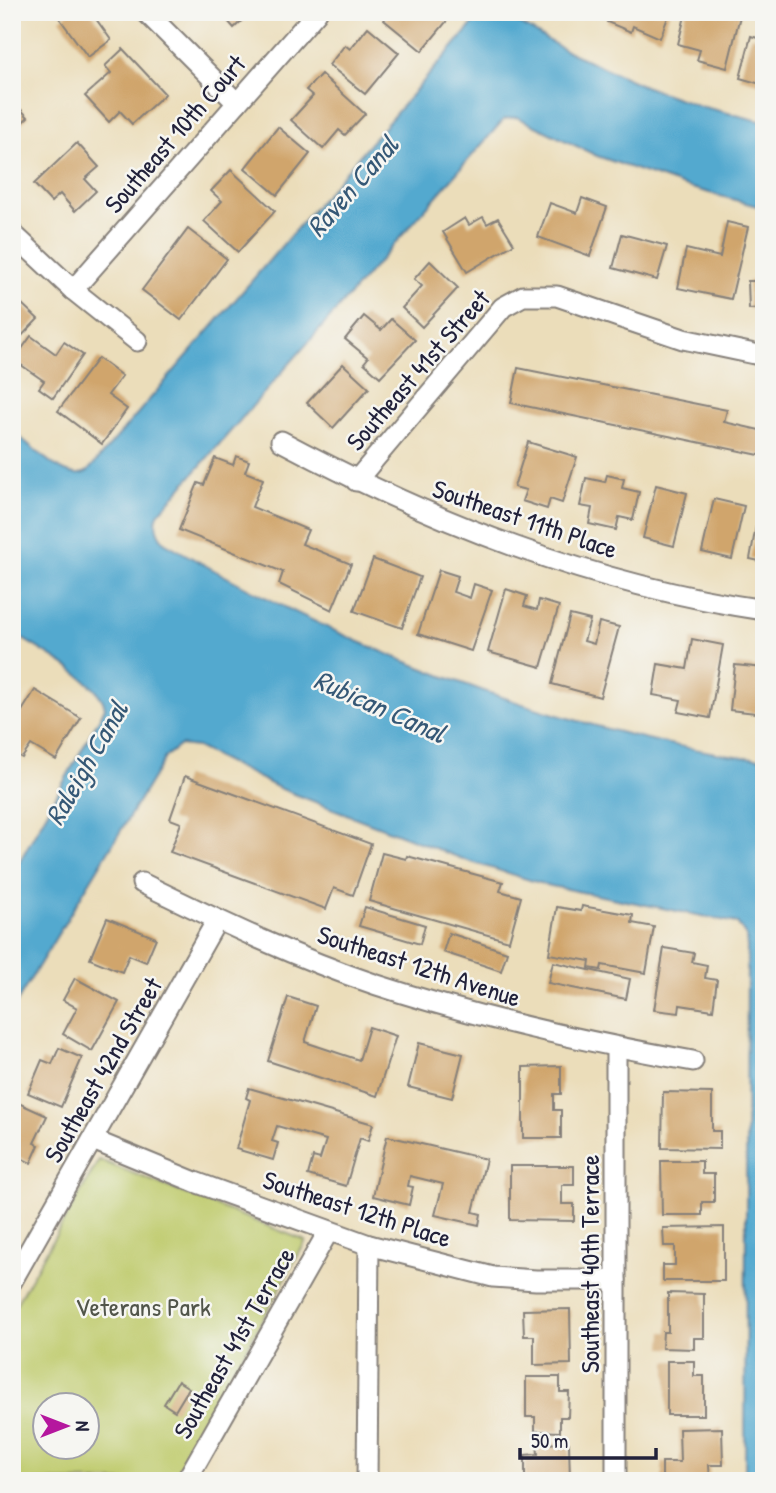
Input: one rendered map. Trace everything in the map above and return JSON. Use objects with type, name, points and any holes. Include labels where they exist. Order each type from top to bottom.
[{"type":"street","points":[[146,12],[237,103]]},
{"type":"street","name":"Southeast 10th Court","points":[[73,290],[317,12]]},
{"type":"street","points":[[12,233],[73,290],[137,341]]},
{"type":"street","name":"Southeast 41st Street","points":[[356,481],[503,307],[523,296],[557,296],[683,338],[764,356]]},
{"type":"street","name":"Southeast 11th Place","points":[[281,441],[356,481],[430,515],[545,558],[670,592],[764,610]]},
{"type":"street","name":"Southeast 12th Avenue","points":[[142,883],[217,920],[376,984],[482,1016],[616,1047],[693,1061]]},
{"type":"street","name":"Southeast 42nd Street","points":[[12,1281],[217,920]]},
{"type":"street","name":"Southeast 40th Terrace","points":[[616,1047],[616,1481]]},
{"type":"street","name":"Southeast 12th Place","points":[[93,1140],[328,1232],[369,1245],[493,1276],[536,1280],[616,1279]]},
{"type":"street","name":"Southeast 41st Terrace","points":[[186,1481],[328,1232]]},
{"type":"street","points":[[367,1481],[369,1245]]},
{"type":"green space","name":"Veterans Park","points":[[99,1160],[306,1241],[173,1481],[12,1481],[12,1311]]},
{"type":"water","points":[[483,12],[500,12],[565,50],[644,86],[700,106],[764,122],[764,208],[684,186],[597,156],[517,117],[504,119],[158,514],[157,529],[164,542],[261,595],[357,641],[456,681],[561,716],[636,736],[687,748],[764,759],[764,1481],[745,1481],[747,947],[746,936],[737,923],[546,885],[468,861],[279,788],[197,747],[180,745],[166,756],[12,1010],[12,875],[105,708],[101,698],[80,676],[12,632],[12,431],[60,468],[79,474],[88,471]]},
{"type":"building","points":[[70,12],[91,12],[111,40],[88,57],[60,19]]},
{"type":"building","points":[[220,12],[251,12],[234,28]]},
{"type":"building","points":[[390,12],[446,12],[451,16],[422,51],[384,20]]},
{"type":"building","points":[[611,12],[670,12],[660,38],[633,26],[631,32],[607,22]]},
{"type":"building","points":[[686,12],[741,12],[727,68],[697,60],[700,50],[678,44]]},
{"type":"building","points":[[368,27],[399,53],[365,94],[329,65],[345,45],[350,49]]},
{"type":"building","points":[[751,36],[764,40],[764,85],[740,78]]},
{"type":"building","points":[[123,49],[165,94],[132,124],[120,111],[109,122],[85,96],[111,73],[105,66]]},
{"type":"building","points":[[321,74],[365,114],[345,135],[339,130],[323,149],[291,120],[313,96],[306,90]]},
{"type":"building","points":[[12,100],[28,117],[12,132]]},
{"type":"building","points":[[278,127],[310,154],[277,195],[245,168]]},
{"type":"building","points":[[77,143],[99,167],[85,179],[96,191],[75,211],[60,194],[51,202],[34,184]]},
{"type":"building","points":[[231,170],[275,211],[238,252],[204,221],[222,201],[211,191]]},
{"type":"building","points":[[582,198],[607,207],[590,256],[538,237],[550,203],[577,213]]},
{"type":"building","points":[[483,217],[487,224],[498,218],[514,244],[467,272],[443,232],[465,218],[469,225]]},
{"type":"building","points":[[727,222],[748,227],[731,299],[678,288],[686,249],[720,257]]},
{"type":"building","points":[[188,229],[227,259],[181,320],[142,290]]},
{"type":"building","points":[[622,234],[667,246],[657,280],[613,268]]},
{"type":"building","points":[[430,261],[458,288],[422,327],[402,308],[422,286],[414,279]]},
{"type":"building","points":[[761,272],[764,272],[764,308],[749,309],[748,281],[761,281]]},
{"type":"building","points":[[21,303],[38,319],[12,346],[12,312]]},
{"type":"building","points":[[364,316],[381,330],[391,319],[415,340],[380,377],[364,363],[368,358],[345,339]]},
{"type":"building","points":[[31,336],[56,354],[64,342],[83,355],[53,398],[39,388],[44,381],[14,360]]},
{"type":"building","points":[[98,358],[122,376],[108,395],[127,409],[102,444],[58,411]]},
{"type":"building","points":[[343,364],[369,388],[333,428],[307,403]]},
{"type":"building","points":[[518,368],[727,410],[724,422],[764,431],[764,456],[511,403]]},
{"type":"building","points":[[528,442],[577,457],[562,503],[550,499],[547,509],[522,501],[526,490],[514,487]]},
{"type":"building","points":[[236,456],[249,461],[245,472],[263,479],[252,507],[308,530],[302,544],[351,564],[332,610],[279,584],[283,572],[179,530],[198,483],[204,485],[215,458],[233,465]]},
{"type":"building","points":[[607,475],[624,479],[622,488],[639,492],[633,520],[619,517],[616,530],[589,524],[592,508],[580,506],[586,478],[605,482]]},
{"type":"building","points":[[656,485],[687,493],[674,546],[643,538]]},
{"type":"building","points":[[714,499],[744,506],[732,559],[702,552]]},
{"type":"building","points":[[760,504],[764,505],[764,562],[750,559]]},
{"type":"building","points":[[373,559],[420,577],[402,628],[354,611]]},
{"type":"building","points":[[439,570],[458,576],[453,592],[470,598],[474,584],[492,590],[471,651],[418,634]]},
{"type":"building","points":[[506,589],[527,596],[524,606],[537,610],[539,600],[559,606],[541,667],[488,652]]},
{"type":"building","points":[[570,615],[590,620],[584,641],[594,644],[599,622],[619,627],[600,697],[552,684]]},
{"type":"building","points":[[692,639],[723,645],[710,718],[678,712],[681,700],[653,695],[658,664],[687,669]]},
{"type":"building","points":[[735,665],[764,668],[764,714],[730,710]]},
{"type":"building","points":[[35,690],[81,718],[56,760],[31,745],[22,758],[12,752],[12,727]]},
{"type":"building","points":[[185,776],[371,844],[353,895],[334,888],[326,909],[170,852],[181,823],[170,819]]},
{"type":"building","points":[[382,853],[406,859],[407,856],[503,882],[500,891],[521,897],[509,941],[369,901]]},
{"type":"building","points":[[582,906],[633,915],[632,923],[654,927],[646,973],[602,965],[601,970],[589,968],[590,961],[549,954],[557,907],[581,911]]},
{"type":"building","points":[[365,907],[425,925],[420,944],[359,926]]},
{"type":"building","points":[[107,918],[156,938],[146,962],[129,955],[122,972],[90,959]]},
{"type":"building","points":[[449,933],[507,952],[501,971],[443,952]]},
{"type":"building","points":[[664,948],[694,953],[692,962],[707,965],[705,978],[717,980],[713,1010],[680,1005],[679,1013],[654,1010]]},
{"type":"building","points":[[553,962],[630,979],[626,999],[548,983]]},
{"type":"building","points":[[75,978],[119,1002],[92,1051],[63,1034],[77,1008],[63,1000]]},
{"type":"building","points":[[288,997],[316,1006],[305,1042],[359,1060],[369,1027],[396,1036],[377,1096],[268,1061]]},
{"type":"building","points":[[419,1043],[463,1054],[452,1098],[408,1087]]},
{"type":"building","points":[[59,1048],[82,1058],[61,1107],[28,1093],[42,1060],[52,1064]]},
{"type":"building","points":[[561,1066],[561,1094],[554,1094],[554,1110],[561,1110],[561,1138],[523,1138],[523,1067]]},
{"type":"building","points":[[249,1088],[373,1124],[368,1141],[360,1138],[346,1186],[308,1175],[313,1157],[320,1159],[326,1140],[277,1126],[272,1141],[278,1143],[273,1160],[236,1149],[250,1100],[246,1098]]},
{"type":"building","points":[[663,1092],[712,1093],[712,1131],[720,1131],[720,1149],[662,1148]]},
{"type":"building","points":[[14,1101],[47,1116],[34,1143],[39,1145],[31,1163],[12,1154]]},
{"type":"building","points":[[387,1136],[486,1159],[473,1212],[481,1214],[479,1225],[435,1215],[443,1184],[410,1176],[408,1186],[413,1187],[409,1205],[373,1196]]},
{"type":"building","points":[[661,1161],[702,1161],[702,1174],[714,1174],[714,1202],[702,1202],[702,1215],[662,1215]]},
{"type":"building","points":[[510,1166],[574,1166],[574,1185],[562,1185],[562,1204],[574,1204],[574,1221],[510,1220]]},
{"type":"building","points":[[724,1227],[724,1281],[663,1281],[663,1265],[675,1265],[675,1246],[664,1246],[663,1228]]},
{"type":"building","points":[[668,1293],[704,1294],[704,1338],[694,1338],[694,1349],[662,1348],[663,1332],[668,1332]]},
{"type":"building","points":[[570,1309],[571,1364],[534,1365],[534,1336],[524,1336],[523,1310]]},
{"type":"building","points":[[667,1361],[694,1361],[694,1376],[704,1376],[704,1415],[667,1415]]},
{"type":"building","points":[[526,1377],[560,1377],[560,1392],[569,1392],[568,1417],[560,1417],[560,1432],[535,1431],[535,1417],[526,1417]]},
{"type":"building","points":[[178,1381],[189,1388],[175,1411],[164,1404]]},
{"type":"building","points":[[722,1428],[723,1465],[709,1465],[710,1481],[662,1481],[662,1462],[680,1462],[679,1429]]},
{"type":"building","points":[[569,1443],[570,1481],[525,1481],[525,1455],[538,1454],[537,1444]]},
{"type":"water label","name":"Raven Canal","points":[[352,186]]},
{"type":"water label","name":"Rubican Canal","points":[[380,706]]},
{"type":"water label","name":"Raleigh Canal","points":[[86,763]]}]
